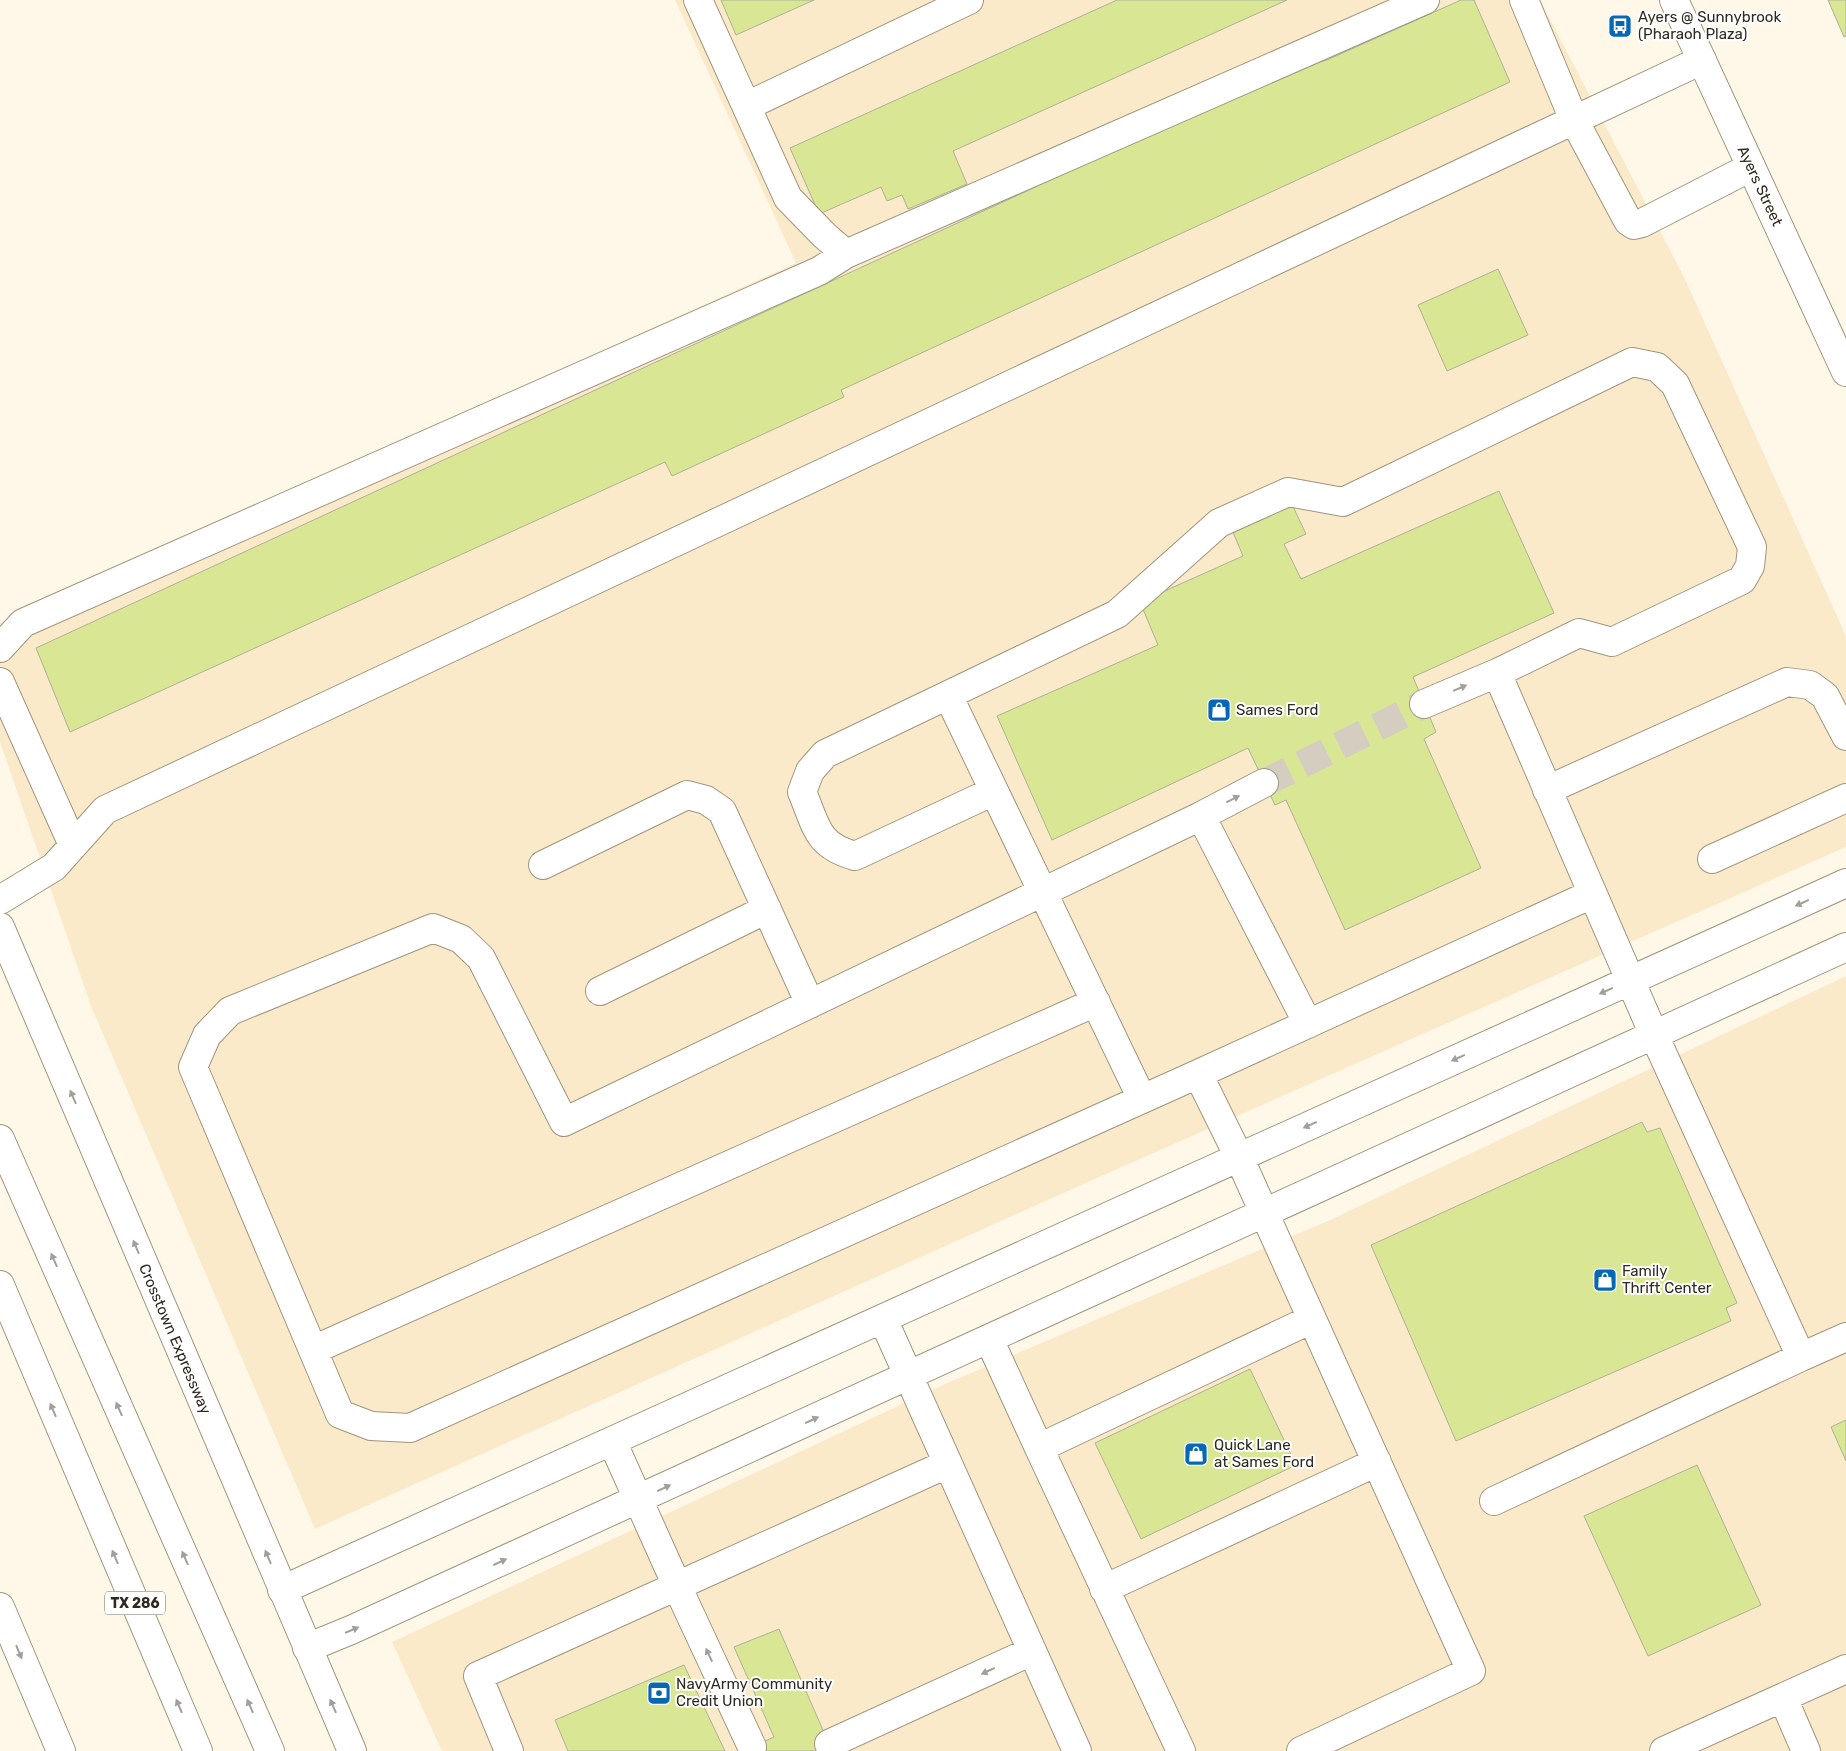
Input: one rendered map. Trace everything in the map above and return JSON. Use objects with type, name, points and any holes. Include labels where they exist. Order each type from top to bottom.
[{"type":"main road","points":[[698,0],[788,198],[824,235],[846,254]]},
{"type":"main road","points":[[747,106],[969,0]]},
{"type":"main road","points":[[0,648],[23,623],[819,271],[846,254],[1425,0]]},
{"type":"main road","points":[[1524,0],[1574,120],[1628,221],[1634,225],[1642,224],[1751,166]]},
{"type":"main road","name":"Ayers Street","points":[[1674,0],[1846,372]]},
{"type":"main road","points":[[0,900],[54,867],[105,810],[1702,60]]},
{"type":"main road","points":[[994,791],[855,856],[837,851],[823,840],[802,792],[810,771],[825,754],[1117,614],[1219,523],[1288,492],[1343,502],[1632,362],[1658,367],[1675,384],[1752,547],[1750,566],[1742,580],[1612,642],[1578,633],[1497,673],[1424,704]]},
{"type":"main road","points":[[1497,673],[1654,1035],[1801,1357]]},
{"type":"main road","points":[[0,682],[73,845]]},
{"type":"main road","points":[[1547,790],[1787,682],[1810,685],[1825,696],[1846,736]]},
{"type":"main road","points":[[948,695],[1142,1100]]},
{"type":"main road","points":[[1264,783],[1201,816],[564,1122],[481,958],[461,939],[433,928],[230,1012],[207,1035],[193,1067],[340,1414],[371,1426],[410,1428],[1142,1100],[1592,894]]},
{"type":"main road","points":[[543,865],[687,795],[706,800],[722,811],[810,1004]]},
{"type":"main road","points":[[1712,859],[1846,798]]},
{"type":"main road","points":[[1201,816],[1308,1024]]},
{"type":"main road","points":[[282,1590],[1846,883]]},
{"type":"main road","points":[[600,991],[767,909]]},
{"type":"main road","name":"Crosstown Expressway","points":[[0,927],[352,1751]]},
{"type":"main road","points":[[307,1648],[909,1376],[1846,947]]},
{"type":"main road","points":[[313,1350],[1096,1002]]},
{"type":"main road","points":[[1198,1074],[1240,1157],[1471,1671],[1301,1751]]},
{"type":"main road","points":[[0,1139],[270,1751]]},
{"type":"main road","name":"TX 286","points":[[0,1285],[198,1751]]},
{"type":"main road","points":[[1039,1448],[1312,1318]]},
{"type":"main road","points":[[883,1319],[1077,1751]]},
{"type":"main road","points":[[1494,1501],[1846,1337]]},
{"type":"main road","points":[[989,1339],[1181,1751]]},
{"type":"main road","points":[[612,1441],[752,1747]]},
{"type":"main road","points":[[1104,1589],[1377,1462]]},
{"type":"main road","points":[[509,1751],[478,1676],[947,1464]]},
{"type":"main road","points":[[0,1607],[60,1751]]},
{"type":"main road","points":[[829,1744],[1032,1651]]},
{"type":"main road","points":[[1664,1751],[1846,1669]]},
{"type":"main road","points":[[1783,1698],[1806,1751]]},
{"type":"shaded area","points":[[675,0],[1540,0],[1684,277],[1846,636],[1846,847],[1097,1178],[315,1529],[91,1006],[0,742],[0,623],[796,263]]},
{"type":"shaded area","points":[[1846,976],[1846,1751],[442,1751],[392,1642],[945,1384],[1330,1220]]},
{"type":"building","points":[[721,0],[814,0],[736,35]]},
{"type":"building","points":[[1117,0],[1287,0],[953,151],[967,184],[908,209],[902,195],[887,201],[881,187],[819,214],[790,148]]},
{"type":"building","points":[[1461,0],[1474,0],[1510,82],[841,390],[844,397],[672,476],[665,462],[70,732],[36,648],[1287,71],[1327,60]]},
{"type":"building","points":[[1828,0],[1846,0],[1846,36],[1844,37]]},
{"type":"building","points":[[1498,269],[1528,335],[1447,371],[1418,305]]},
{"type":"building","name":"Sames Ford","points":[[1499,491],[1554,613],[1413,677],[1436,732],[1424,739],[1481,868],[1345,930],[1286,800],[1275,805],[1248,748],[1052,840],[997,716],[1158,645],[1140,602],[1243,556],[1230,525],[1290,500],[1306,534],[1284,544],[1301,579]]},
{"type":"building","points":[[1642,1122],[1647,1132],[1660,1128],[1737,1303],[1726,1308],[1731,1321],[1456,1441],[1371,1245]]},
{"type":"building","name":"Quick Lane at Sames Ford","points":[[1250,1369],[1296,1465],[1141,1539],[1095,1443]]},
{"type":"building","points":[[1846,1420],[1846,1461],[1831,1427]]},
{"type":"building","points":[[1697,1465],[1761,1605],[1648,1656],[1584,1516]]},
{"type":"building","name":"NavyArmy Community Credit Union","points":[[779,1629],[832,1751],[743,1751],[774,1737],[734,1647]]},
{"type":"building","name":"NavyArmy Community Credit Union","points":[[684,1665],[725,1751],[568,1751],[555,1720]]},
{"type":"tunnel","points":[[1264,783],[1424,704]]},
{"type":"place","name":"Ayers @ Sunnybrook (Pharaoh Plaza)","points":[[1620,26]]},
{"type":"place","name":"Sames Ford","points":[[1219,710]]},
{"type":"place","name":"Family Thrift Center","points":[[1605,1280]]},
{"type":"place","name":"Quick Lane at Sames Ford","points":[[1196,1454]]},
{"type":"place","name":"NavyArmy Community Credit Union","points":[[659,1693]]}]
